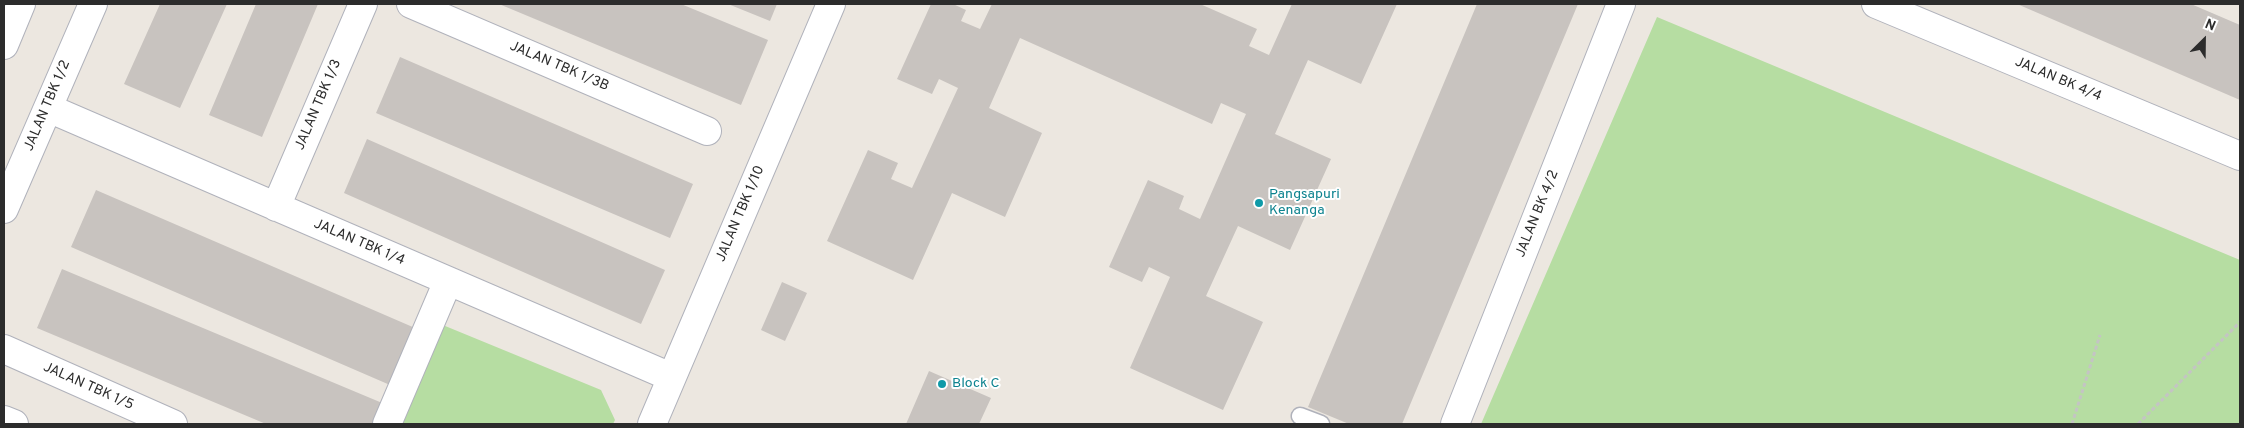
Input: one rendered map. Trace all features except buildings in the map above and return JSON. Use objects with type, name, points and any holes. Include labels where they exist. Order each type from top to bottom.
[{"type":"street","points":[[4,45],[22,4]]},
{"type":"street","name":"JALAN TBK 1/2","points":[[4,209],[93,4]]},
{"type":"street","name":"JALAN TBK 1/3","points":[[276,207],[363,4]]},
{"type":"street","name":"JALAN TBK 1/3B","points":[[411,4],[707,131]]},
{"type":"street","name":"JALAN TBK 1/10","points":[[652,424],[831,4]]},
{"type":"street","name":"JALAN BK 4/2","points":[[1455,424],[1621,4]]},
{"type":"street","name":"JALAN BK 4/4","points":[[1876,4],[1917,12],[2240,156]]},
{"type":"street","name":"JALAN TBK 1/4","points":[[48,108],[671,377]]},
{"type":"street","points":[[387,424],[448,281]]},
{"type":"street","name":"JALAN TBK 1/5","points":[[4,349],[173,424]]},
{"type":"street","points":[[4,420],[14,424]]},
{"type":"lane","points":[[1300,416],[1321,424]]},
{"type":"path","points":[[2138,424],[2240,322]]},
{"type":"path","points":[[2072,424],[2100,335]]},
{"type":"green space","points":[[1657,17],[2240,260],[2240,424],[1481,424]]},
{"type":"green space","points":[[433,321],[601,390],[615,420],[613,424],[390,424]]},
{"type":"place","name":"Pangsapuri Kenanga","points":[[1259,203]]},
{"type":"place","name":"Block C","points":[[942,384]]}]
